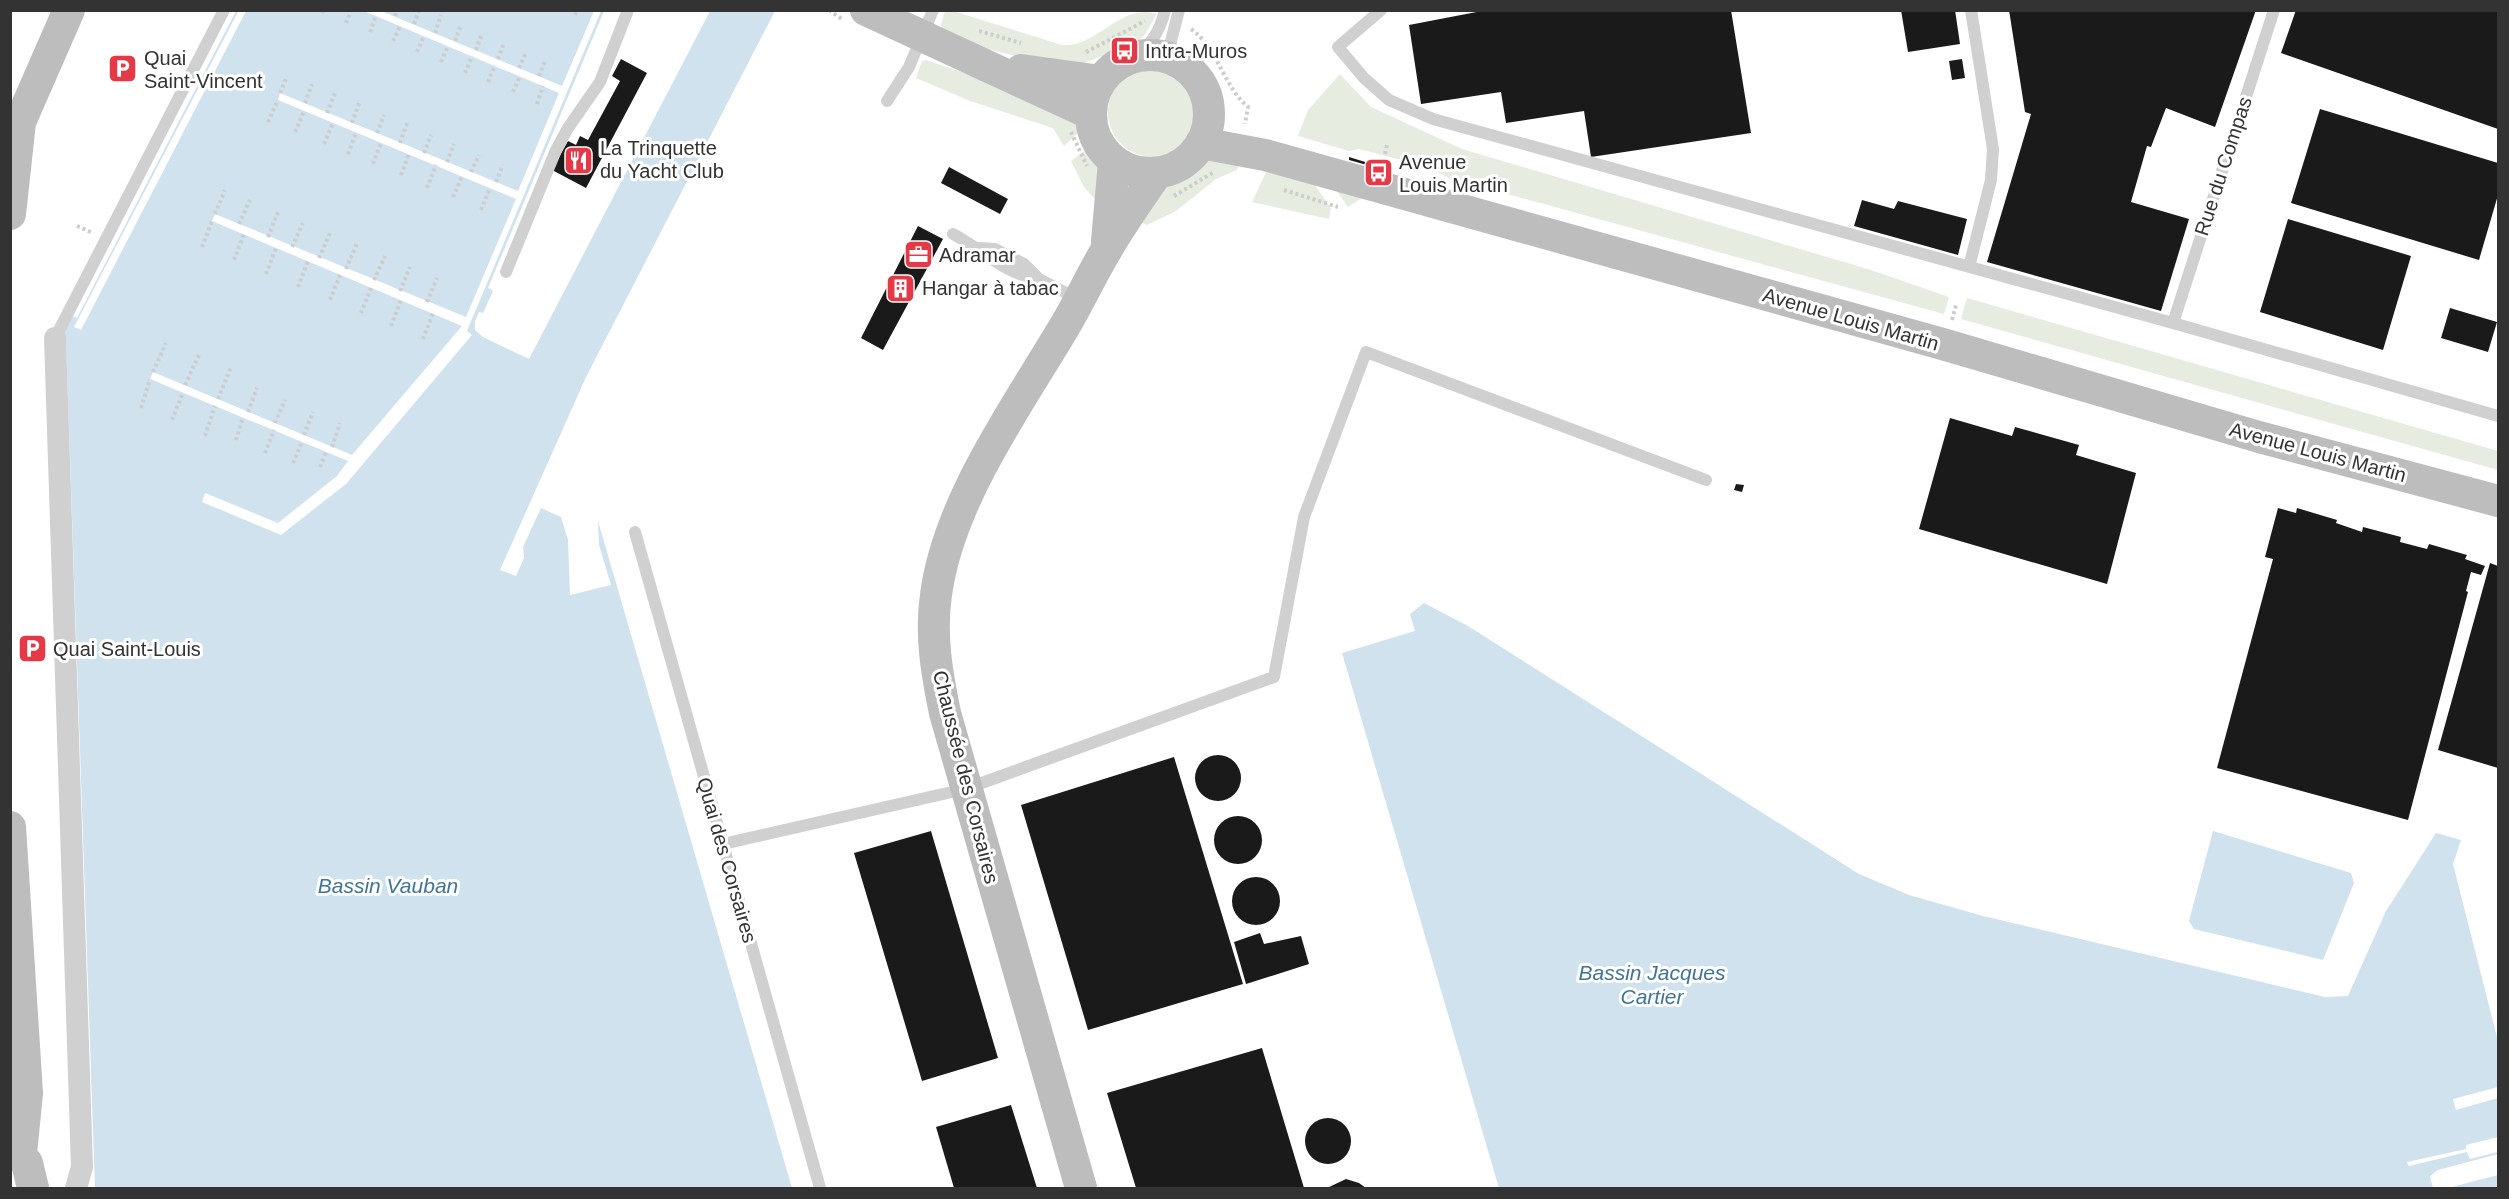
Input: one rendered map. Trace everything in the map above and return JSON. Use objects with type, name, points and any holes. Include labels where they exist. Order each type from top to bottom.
[{"type":"street","points":[[11,207],[20,122],[69,10]]},
{"type":"street","points":[[866,10],[927,24],[994,68],[1090,114]]},
{"type":"street","points":[[1151,55],[1170,59],[1192,73],[1207,102],[1208,118],[1201,143],[1183,163],[1157,173],[1142,173],[1114,162],[1096,139],[1090,114],[1093,97],[1101,81],[1114,68],[1131,58],[1151,55]]},
{"type":"street","points":[[994,68],[1101,81]]},
{"type":"street","name":"Avenue Louis Martin","points":[[1201,143],[1265,154],[1946,345],[2259,437],[2499,501]]},
{"type":"street","name":"Chaussée des Corsaires","points":[[1106,250],[1114,162]]},
{"type":"street","name":"Chaussée des Corsaires","points":[[1081,1188],[965,789],[945,713],[933,630],[936,595],[942,566],[979,474],[1080,300],[1106,250],[1157,173]]},
{"type":"street","points":[[55,338],[79,1178]]},
{"type":"street","points":[[11,840],[27,1093],[18,1110],[16,1149],[30,1173],[33,1188]]},
{"type":"lane","points":[[55,338],[224,10]]},
{"type":"lane","points":[[506,273],[556,150],[568,128],[600,82],[628,10]]},
{"type":"lane","points":[[1170,59],[1179,10]]},
{"type":"lane","points":[[1381,10],[1338,47],[1364,78],[1389,100],[1433,119],[2173,323],[2499,416]]},
{"type":"lane","points":[[1968,267],[1991,180],[1993,149],[1971,10]]},
{"type":"lane","name":"Rue du Compas","points":[[2173,323],[2274,10]]},
{"type":"lane","points":[[1131,58],[1145,51],[1163,16]]},
{"type":"lane","points":[[887,101],[909,67],[927,24]]},
{"type":"lane","points":[[953,234],[979,248],[990,260],[1016,274],[1039,279],[1080,300]]},
{"type":"lane","points":[[723,844],[965,789],[1274,677],[1304,517],[1366,352],[1706,480]]},
{"type":"lane","name":"Quai des Corsaires","points":[[635,532],[820,1188]]},
{"type":"path","points":[[346,23],[351,10]]},
{"type":"path","points":[[395,16],[397,10]]},
{"type":"path","points":[[414,24],[419,10]]},
{"type":"path","points":[[370,32],[376,15]]},
{"type":"path","points":[[435,33],[441,15]]},
{"type":"path","points":[[1079,56],[1143,21],[1163,16]]},
{"type":"path","points":[[1175,25],[1192,29],[1205,43],[1239,100],[1248,107],[1243,130]]},
{"type":"path","points":[[393,41],[400,26]]},
{"type":"path","points":[[455,41],[461,26]]},
{"type":"path","points":[[977,30],[1023,44]]},
{"type":"path","points":[[476,50],[482,33]]},
{"type":"path","points":[[417,52],[424,36]]},
{"type":"path","points":[[498,59],[504,43]]},
{"type":"path","points":[[441,63],[448,46]]},
{"type":"path","points":[[519,68],[526,52]]},
{"type":"path","points":[[465,73],[472,56]]},
{"type":"path","points":[[539,76],[545,61]]},
{"type":"path","points":[[488,82],[495,65]]},
{"type":"path","points":[[280,93],[287,76]]},
{"type":"path","points":[[513,92],[520,76]]},
{"type":"path","points":[[304,104],[312,84]]},
{"type":"path","points":[[537,104],[543,86]]},
{"type":"path","points":[[327,113],[336,93]]},
{"type":"path","points":[[268,122],[278,100]]},
{"type":"path","points":[[352,123],[359,103]]},
{"type":"path","points":[[295,132],[304,111]]},
{"type":"path","points":[[377,133],[384,115]]},
{"type":"path","points":[[324,144],[333,123]]},
{"type":"path","points":[[400,143],[407,123]]},
{"type":"path","points":[[348,154],[356,133]]},
{"type":"path","points":[[424,153],[430,135]]},
{"type":"path","points":[[373,164],[381,143]]},
{"type":"path","points":[[447,162],[454,144]]},
{"type":"path","points":[[1384,154],[1387,145]]},
{"type":"path","points":[[400,175],[409,154]]},
{"type":"path","points":[[471,172],[479,155]]},
{"type":"path","points":[[427,188],[436,165]]},
{"type":"path","points":[[496,182],[503,165]]},
{"type":"path","points":[[453,197],[462,176]]},
{"type":"path","points":[[481,210],[490,188]]},
{"type":"path","points":[[215,214],[225,190]]},
{"type":"path","points":[[239,224],[250,200]]},
{"type":"path","points":[[268,237],[278,212]]},
{"type":"path","points":[[202,247],[212,221]]},
{"type":"path","points":[[292,247],[303,223]]},
{"type":"path","points":[[319,258],[330,233]]},
{"type":"path","points":[[234,260],[244,234]]},
{"type":"path","points":[[346,269],[357,243]]},
{"type":"path","points":[[266,274],[276,248]]},
{"type":"path","points":[[374,280],[385,256]]},
{"type":"path","points":[[298,286],[308,261]]},
{"type":"path","points":[[400,291],[410,267]]},
{"type":"path","points":[[330,300],[340,275]]},
{"type":"path","points":[[427,302],[437,278]]},
{"type":"path","points":[[361,314],[371,288]]},
{"type":"path","points":[[392,326],[402,300]]},
{"type":"path","points":[[423,339],[433,314]]},
{"type":"path","points":[[153,372],[166,343]]},
{"type":"path","points":[[185,385],[199,355]]},
{"type":"path","points":[[218,399],[231,367]]},
{"type":"path","points":[[141,408],[150,379]]},
{"type":"path","points":[[248,412],[257,388]]},
{"type":"path","points":[[172,420],[183,392]]},
{"type":"path","points":[[275,423],[285,400]]},
{"type":"path","points":[[205,436],[215,406]]},
{"type":"path","points":[[304,435],[313,412]]},
{"type":"path","points":[[236,440],[243,417]]},
{"type":"path","points":[[332,447],[340,423]]},
{"type":"path","points":[[265,453],[274,430]]},
{"type":"path","points":[[293,463],[302,442]]},
{"type":"path","points":[[321,467],[326,452]]},
{"type":"shaded area","points":[[945,11],[953,11],[1062,45],[1087,40],[1131,15],[1143,12],[1157,14],[1144,36],[1132,45],[1075,66],[1023,58],[944,38],[941,25]]},
{"type":"shaded area","points":[[926,60],[1063,106],[1081,130],[1064,146],[1053,128],[970,101],[916,78],[922,61]]},
{"type":"shaded area","points":[[1153,67],[1170,70],[1185,80],[1195,95],[1198,112],[1195,129],[1185,144],[1170,154],[1153,157],[1136,154],[1121,144],[1111,129],[1108,112],[1111,95],[1121,80],[1136,70]]},
{"type":"shaded area","points":[[1340,74],[1371,107],[1462,149],[1871,270],[1949,297],[1944,314],[1449,178],[1428,167],[1359,149],[1349,151],[1298,136],[1308,110]]},
{"type":"shaded area","points":[[1089,147],[1101,161],[1100,205],[1084,187],[1071,161]]},
{"type":"shaded area","points":[[1241,156],[1237,170],[1216,179],[1176,211],[1147,225],[1136,220],[1164,188],[1189,175],[1208,160]]},
{"type":"shaded area","points":[[1269,166],[1309,177],[1331,208],[1329,219],[1252,202]]},
{"type":"shaded area","points":[[1333,186],[1368,194],[1348,207]]},
{"type":"shaded area","points":[[1967,298],[2498,451],[2498,470],[1961,319]]},
{"type":"water","name":"Bassin Vauban","points":[[236,11],[604,11],[488,288],[493,291],[483,313],[479,312],[475,321],[475,330],[483,337],[529,359],[710,11],[775,11],[586,377],[500,570],[516,576],[524,558],[523,547],[541,508],[561,517],[568,540],[570,595],[611,585],[599,545],[598,521],[792,1188],[95,1188],[66,341],[61,338],[72,316],[77,318]]},
{"type":"water","name":"Bassin Jacques Cartier","points":[[1424,603],[1468,626],[1859,874],[1909,895],[1983,916],[2325,997],[2348,996],[2386,911],[2436,833],[2461,840],[2453,864],[2498,1041],[2498,1188],[1499,1188],[1342,653],[1415,631],[1410,614]]},
{"type":"water","points":[[2213,831],[2351,873],[2354,883],[2323,960],[2194,929],[2189,921]]},
{"type":"pier","points":[[239,10],[246,11],[81,330],[74,327]]},
{"type":"pier","points":[[364,11],[381,11],[562,86],[594,11],[601,11],[467,331],[472,335],[346,484],[281,535],[202,502],[205,493],[278,523],[337,476],[348,461],[150,379],[153,372],[352,455],[462,326],[212,221],[215,214],[466,317],[516,199],[278,100],[280,93],[518,191],[559,93]]},
{"type":"pier","points":[[584,387],[504,568],[514,572],[521,558],[520,546],[540,505],[522,546],[523,558],[515,573],[503,569],[503,566]]},
{"type":"pier","points":[[2498,1087],[2498,1098],[2456,1110],[2453,1099]]},
{"type":"pier","points":[[2498,1137],[2498,1152],[2470,1159],[2467,1152],[2409,1166],[2407,1162],[2466,1149],[2466,1145]]},
{"type":"pier","points":[[2498,1154],[2498,1175],[2448,1188],[2433,1188],[2430,1176],[2438,1170]]},
{"type":"building","points":[[1487,10],[1731,10],[1751,133],[1591,157],[1584,111],[1506,123],[1501,92],[1421,104],[1409,25]]},
{"type":"building","points":[[1901,10],[1955,10],[1960,44],[1908,52]]},
{"type":"building","points":[[2009,10],[2256,10],[2215,127],[2166,108],[2151,147],[2147,146],[2131,202],[2189,219],[2161,311],[1987,262],[2031,114],[2025,112]]},
{"type":"building","points":[[2296,10],[2498,10],[2498,129],[2281,53]]},
{"type":"building","points":[[621,59],[647,73],[586,188],[552,170],[568,141],[576,145],[580,136],[588,140],[620,81],[612,76]]},
{"type":"building","points":[[1962,59],[1965,78],[1952,80],[1949,61]]},
{"type":"building","points":[[2320,109],[2498,163],[2498,195],[2479,260],[2291,203]]},
{"type":"building","points":[[1349,157],[1375,165],[1374,167],[1349,160]]},
{"type":"building","points":[[949,167],[1008,199],[1000,214],[941,183]]},
{"type":"building","points":[[1862,200],[1894,209],[1898,201],[1967,219],[1958,255],[1854,226]]},
{"type":"building","points":[[2288,219],[2411,256],[2383,350],[2260,312]]},
{"type":"building","name":"Hangar à tabac","points":[[918,226],[943,239],[883,350],[861,338]]},
{"type":"building","points":[[2450,308],[2497,322],[2488,352],[2441,338]]},
{"type":"building","points":[[1950,418],[2012,436],[2015,427],[2079,445],[2076,455],[2136,473],[2107,584],[1919,529]]},
{"type":"building","points":[[1736,484],[1744,485],[1742,492],[1734,490]]},
{"type":"building","points":[[2278,508],[2296,513],[2297,508],[2337,520],[2336,523],[2362,532],[2363,527],[2401,537],[2400,542],[2427,549],[2429,544],[2467,555],[2465,559],[2485,566],[2481,575],[2471,572],[2466,591],[2468,592],[2408,820],[2217,768],[2273,559],[2265,557]]},
{"type":"building","points":[[2490,563],[2498,566],[2498,768],[2438,750]]},
{"type":"building","points":[[1223,755],[1235,761],[1240,769],[1240,787],[1235,795],[1227,800],[1213,801],[1205,798],[1198,791],[1195,773],[1198,765],[1205,758]]},
{"type":"building","points":[[1174,757],[1243,984],[1088,1030],[1021,805]]},
{"type":"building","points":[[1238,816],[1255,823],[1262,840],[1255,857],[1238,864],[1221,857],[1214,840],[1221,823]]},
{"type":"building","points":[[931,831],[998,1058],[922,1081],[854,853]]},
{"type":"building","points":[[1256,877],[1273,884],[1280,901],[1273,918],[1256,925],[1239,918],[1232,901],[1239,884]]},
{"type":"building","points":[[1260,933],[1264,944],[1301,936],[1309,964],[1246,984],[1234,942]]},
{"type":"building","points":[[1262,1048],[1304,1188],[1136,1188],[1107,1093]]},
{"type":"building","points":[[1011,1105],[1037,1188],[954,1188],[936,1127]]},
{"type":"building","points":[[1328,1118],[1344,1125],[1351,1141],[1344,1157],[1328,1164],[1312,1157],[1305,1141],[1312,1125]]},
{"type":"building","points":[[1346,1179],[1359,1183],[1366,1188],[1327,1188]]},
{"type":"place","name":"Intra-Muros","points":[[1124,51]]},
{"type":"place","name":"Quai Saint-Vincent","points":[[123,69]]},
{"type":"place","name":"La Trinquette du Yacht Club","points":[[579,160]]},
{"type":"place","name":"Avenue Louis Martin","points":[[1378,173]]},
{"type":"place","name":"Adramar","points":[[918,255]]},
{"type":"place","name":"Hangar à tabac","points":[[901,288]]},
{"type":"place","name":"Quai Saint-Louis","points":[[32,649]]}]
